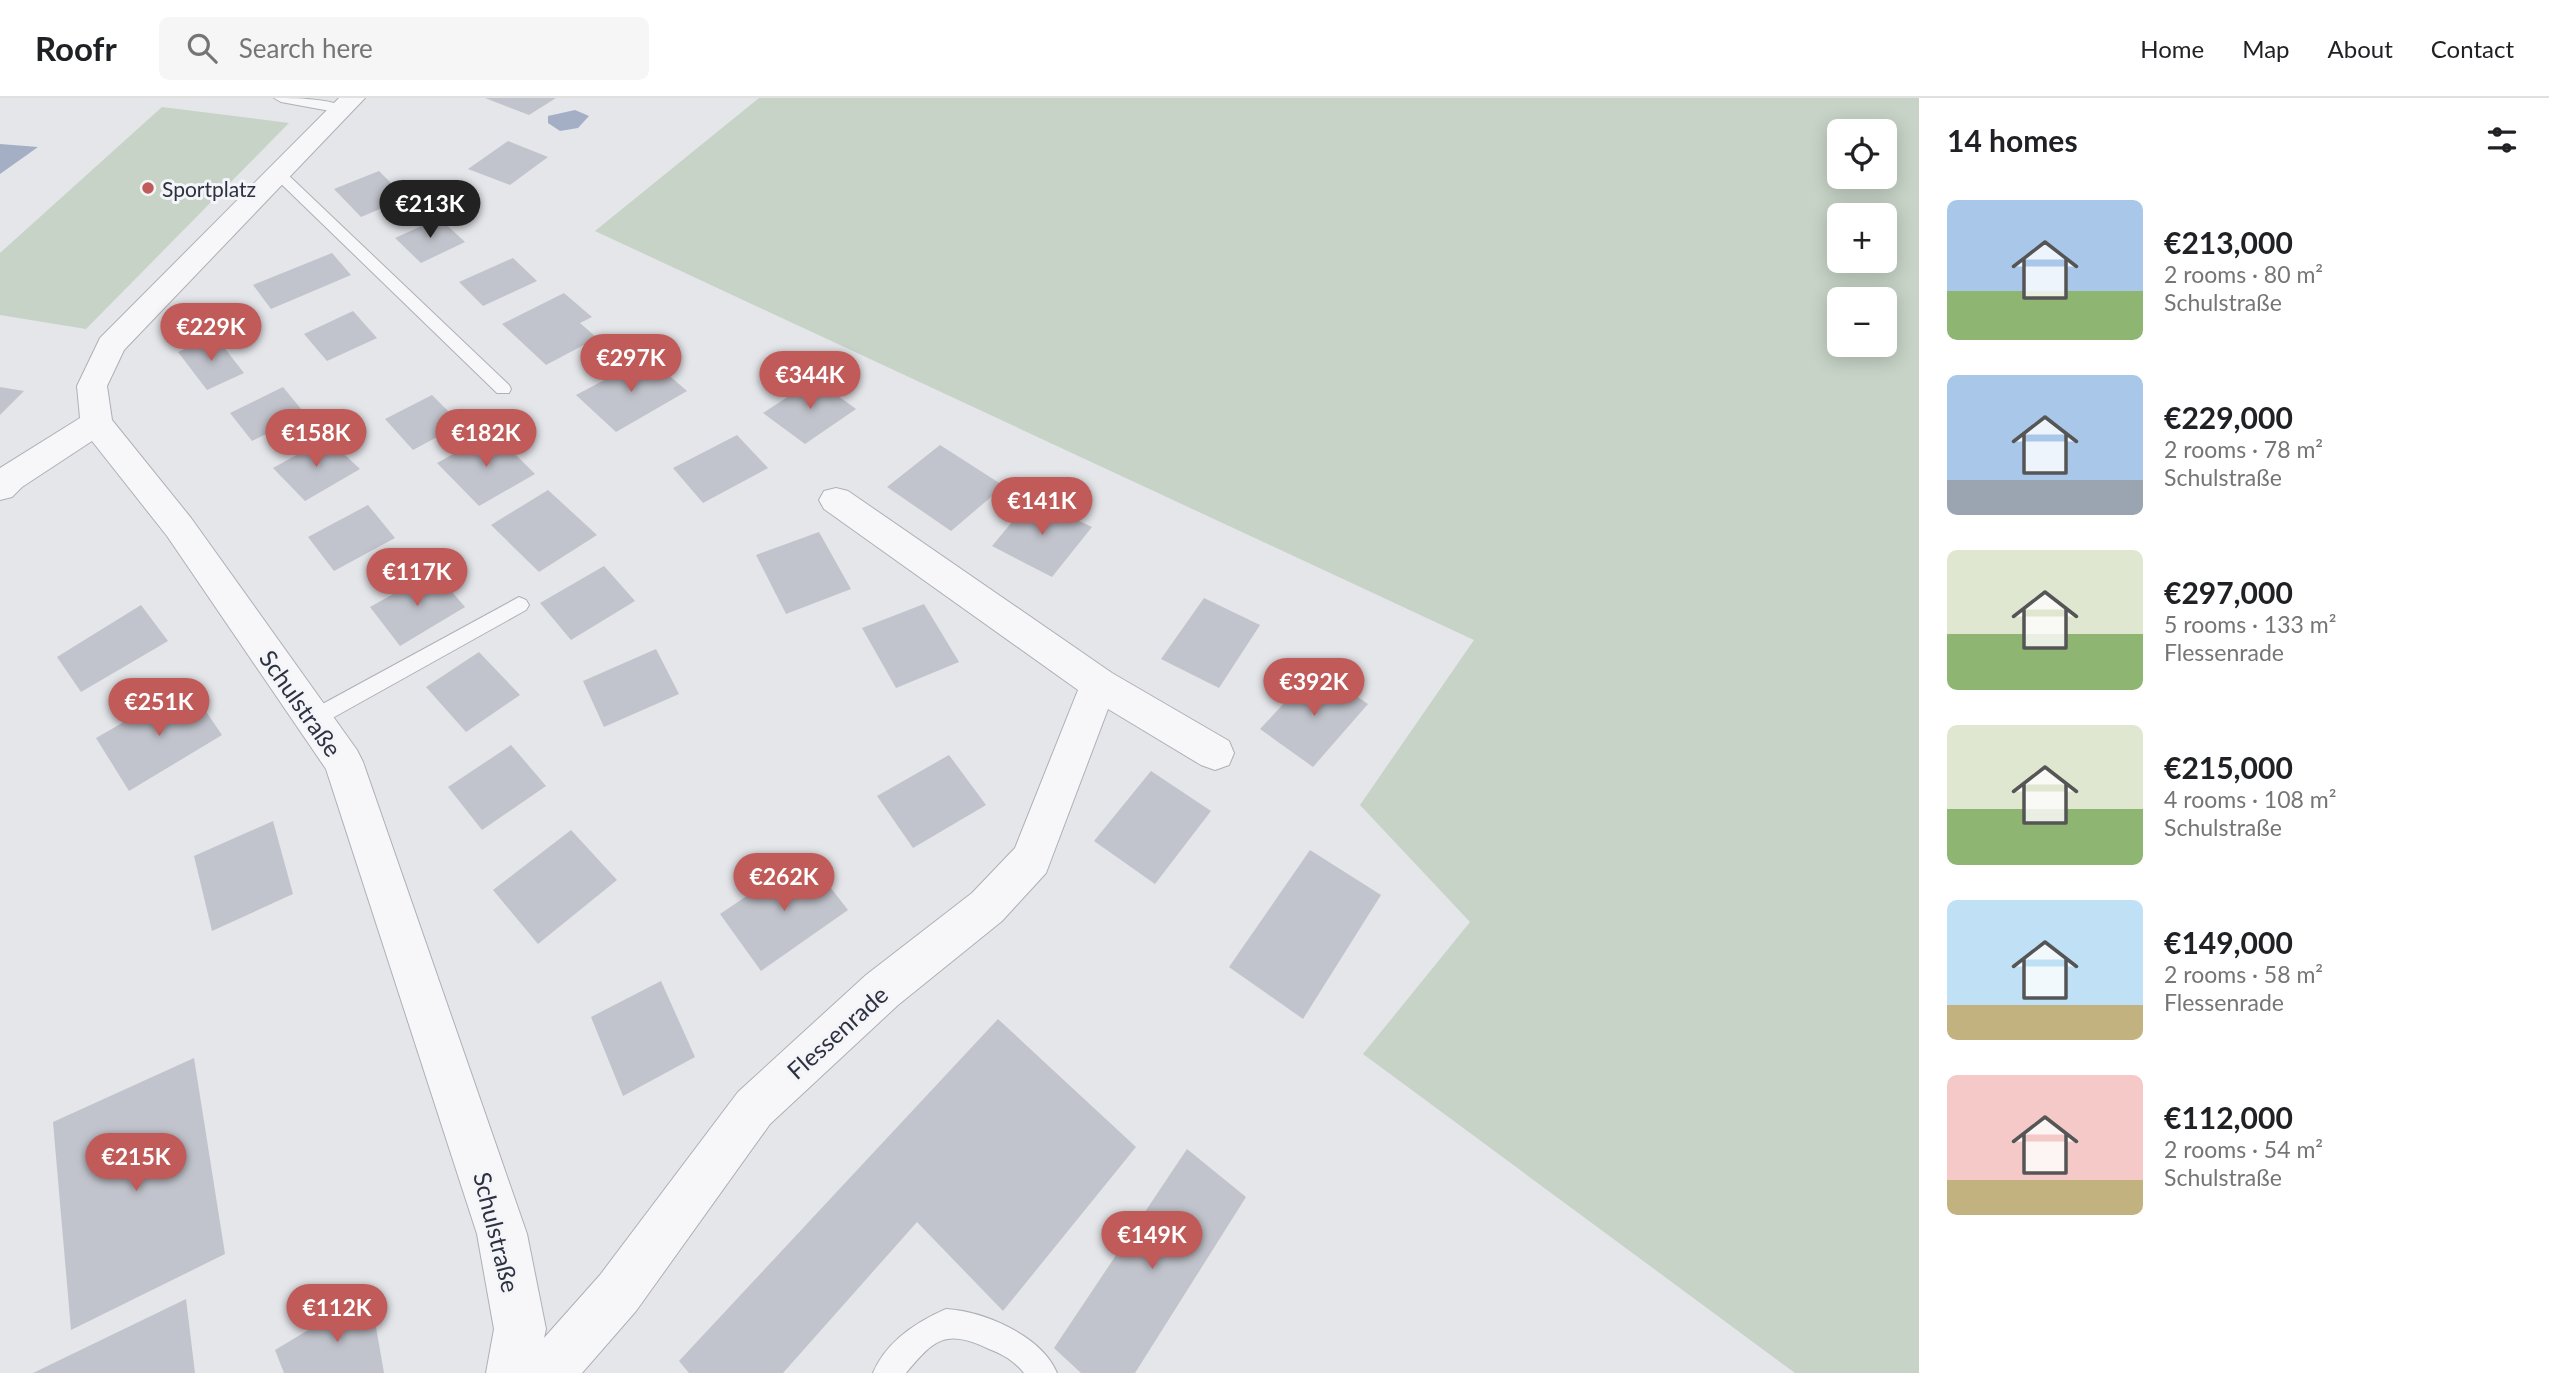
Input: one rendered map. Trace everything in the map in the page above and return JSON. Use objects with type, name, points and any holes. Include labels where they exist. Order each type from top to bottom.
[{"type":"street","points":[[0,488],[10,478],[96,423],[92,386],[111,345],[347,103]]},
{"type":"street","name":"Schulstraße","points":[[96,423],[180,527],[343,762],[502,1234],[520,1329],[512,1373]]},
{"type":"street","points":[[836,500],[1099,684],[1215,753]]},
{"type":"street","name":"Flessenrade","points":[[548,1373],[618,1293],[754,1108],[882,990],[987,907],[1031,860],[1099,684]]},
{"type":"lane","points":[[281,98],[347,103]]},
{"type":"lane","points":[[278,173],[503,388]]},
{"type":"lane","points":[[313,719],[519,605]]},
{"type":"lane","points":[[887,1373],[914,1341],[946,1323],[966,1324],[1022,1349],[1043,1373]]},
{"type":"green space","points":[[759,98],[1919,98],[1919,1373],[1795,1373],[1363,1054],[1470,922],[1360,805],[1474,640],[595,231]]},
{"type":"green space","name":"Sportplatz","points":[[162,107],[289,123],[86,329],[0,315],[0,253]]},
{"type":"water","points":[[575,110],[589,116],[578,128],[560,131],[548,123],[548,116]]},
{"type":"water","points":[[0,144],[38,147],[0,174]]},
{"type":"building","points":[[485,98],[556,98],[529,115]]},
{"type":"building","points":[[508,141],[548,157],[510,185],[468,169]]},
{"type":"building","points":[[379,171],[406,198],[361,217],[334,189]]},
{"type":"building","points":[[439,218],[465,242],[421,263],[395,238]]},
{"type":"building","points":[[332,253],[351,275],[271,309],[253,285]]},
{"type":"building","points":[[513,258],[537,281],[483,306],[459,282]]},
{"type":"building","points":[[564,293],[592,317],[580,323],[597,338],[546,365],[502,324]]},
{"type":"building","points":[[353,311],[377,338],[327,361],[304,334]]},
{"type":"building","points":[[215,336],[244,373],[207,390],[178,352]]},
{"type":"building","points":[[648,357],[687,391],[616,432],[576,395]]},
{"type":"building","points":[[815,379],[856,409],[805,444],[763,413]]},
{"type":"building","points":[[0,387],[24,391],[0,415]]},
{"type":"building","points":[[283,387],[306,415],[252,441],[230,413]]},
{"type":"building","points":[[432,395],[461,424],[413,450],[385,419]]},
{"type":"building","points":[[493,432],[535,474],[479,506],[437,463]]},
{"type":"building","points":[[737,435],[768,468],[703,503],[673,468]]},
{"type":"building","points":[[327,438],[360,469],[305,501],[273,468]]},
{"type":"building","points":[[940,445],[1004,486],[951,531],[887,487]]},
{"type":"building","points":[[548,490],[597,535],[539,572],[491,525]]},
{"type":"building","points":[[1032,498],[1092,527],[1052,577],[992,546]]},
{"type":"building","points":[[368,505],[395,538],[334,571],[308,537]]},
{"type":"building","points":[[819,532],[851,589],[786,614],[756,555]]},
{"type":"building","points":[[604,566],[635,601],[571,640],[540,603]]},
{"type":"building","points":[[434,571],[465,607],[400,646],[370,607]]},
{"type":"building","points":[[1204,598],[1260,625],[1219,688],[1161,659]]},
{"type":"building","points":[[924,604],[959,662],[896,688],[862,628]]},
{"type":"building","points":[[141,605],[168,641],[81,692],[57,657]]},
{"type":"building","points":[[656,649],[679,694],[604,727],[583,681]]},
{"type":"building","points":[[479,652],[520,695],[466,732],[426,687]]},
{"type":"building","points":[[1316,669],[1368,704],[1313,767],[1260,729]]},
{"type":"building","points":[[188,685],[222,735],[129,791],[96,738]]},
{"type":"building","points":[[511,745],[546,786],[482,830],[448,787]]},
{"type":"building","points":[[949,755],[986,805],[913,848],[877,796]]},
{"type":"building","points":[[1151,771],[1211,811],[1155,884],[1094,841]]},
{"type":"building","points":[[273,821],[293,894],[212,931],[194,856]]},
{"type":"building","points":[[571,830],[617,880],[538,944],[493,890]]},
{"type":"building","points":[[1310,850],[1381,895],[1303,1019],[1229,967]]},
{"type":"building","points":[[806,856],[848,910],[761,971],[720,914]]},
{"type":"building","points":[[661,981],[695,1057],[623,1096],[591,1017]]},
{"type":"building","points":[[998,1019],[1136,1147],[1003,1311],[917,1222],[783,1373],[689,1373],[679,1361]]},
{"type":"building","points":[[194,1058],[225,1254],[71,1330],[53,1122]]},
{"type":"building","points":[[1187,1149],[1246,1197],[1135,1373],[1081,1373],[1054,1348]]},
{"type":"building","points":[[370,1293],[384,1373],[284,1373],[275,1350]]},
{"type":"building","points":[[186,1299],[195,1373],[33,1373]]},
{"type":"place","name":"Sportplatz","points":[[148,188]]}]
